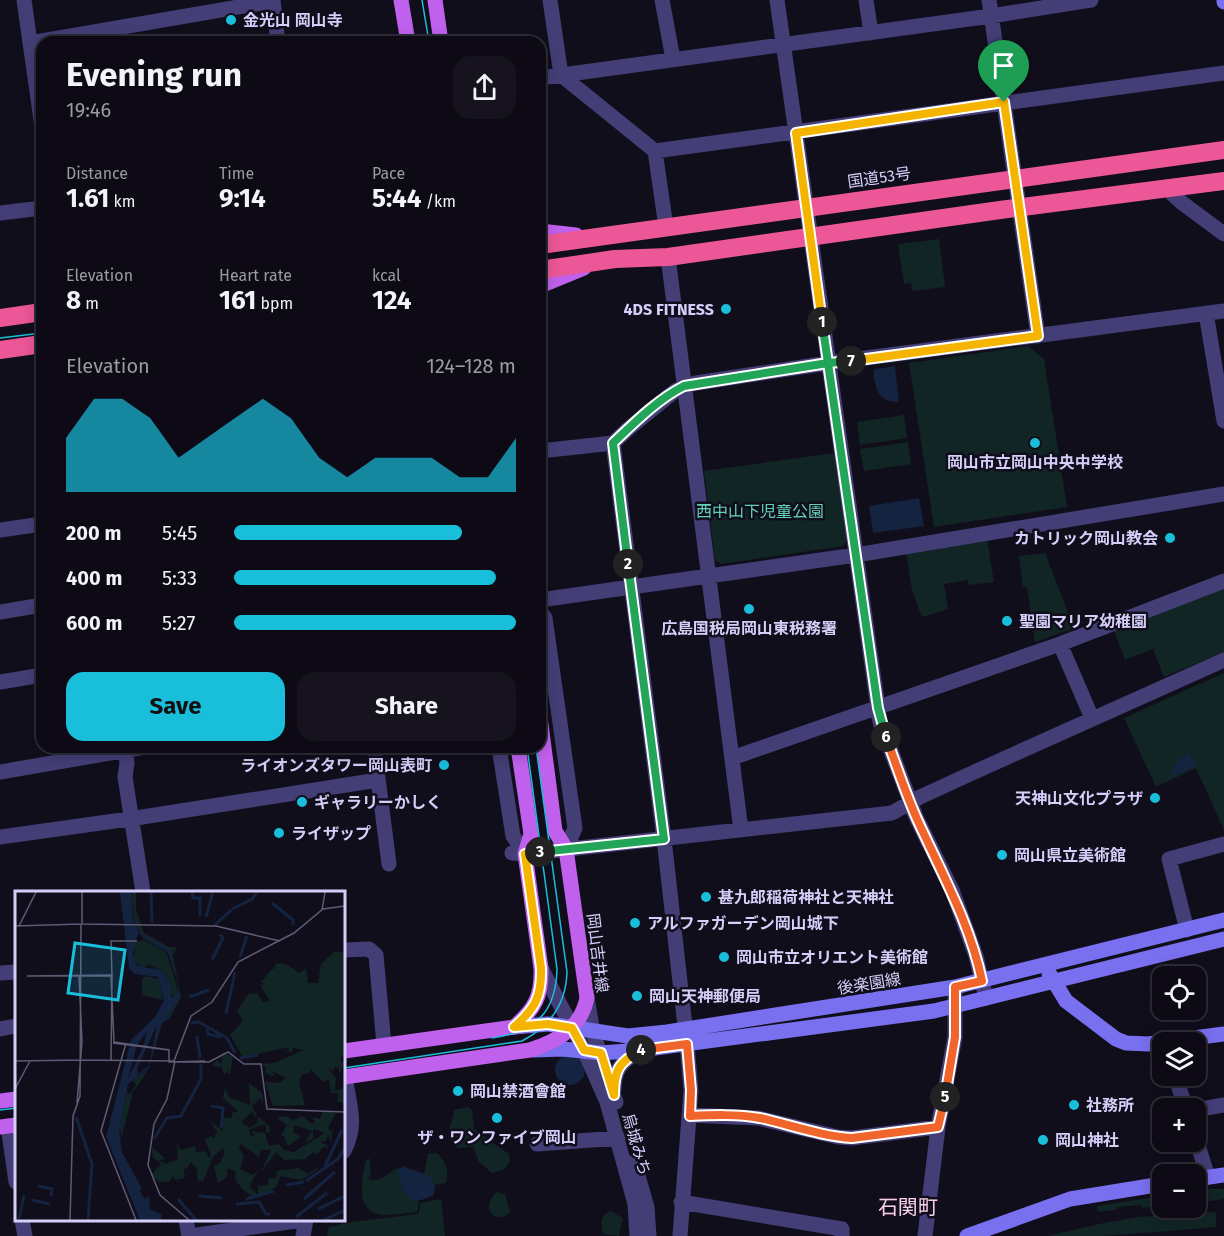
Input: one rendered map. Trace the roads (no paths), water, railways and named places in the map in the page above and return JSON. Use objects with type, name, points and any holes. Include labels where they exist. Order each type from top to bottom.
[{"type":"highway","name":"国道53号","points":[[546,244],[1224,150]]},
{"type":"highway","points":[[546,269],[615,259],[668,257],[1019,207],[1224,181]]},
{"type":"highway","points":[[0,318],[36,313]]},
{"type":"highway","points":[[0,350],[36,345]]},
{"type":"main road","points":[[401,0],[407,36]]},
{"type":"main road","points":[[435,0],[440,36]]},
{"type":"main road","points":[[546,232],[594,237]]},
{"type":"main road","points":[[546,283],[597,262]]},
{"type":"main road","points":[[345,1051],[514,1027],[532,1010],[542,984],[541,968],[518,854],[531,834],[519,753]]},
{"type":"main road","name":"岡山吉井線","points":[[345,1076],[530,1050],[550,1043],[572,1028],[580,1019],[587,998],[566,849],[555,831],[545,753]]},
{"type":"main road","name":"後楽園線","points":[[530,1050],[554,1048],[601,1053],[640,1050],[687,1036],[982,981],[1224,920]]},
{"type":"main road","name":"後楽園線","points":[[514,1027],[548,1024],[628,1036],[687,1036],[955,1006],[1224,939]]},
{"type":"main road","points":[[1045,965],[1066,1001],[1116,1039],[1138,1045],[1152,1043]]},
{"type":"main road","points":[[1206,1036],[1224,1034]]},
{"type":"main road","points":[[0,1101],[15,1099]]},
{"type":"main road","points":[[1206,1177],[1224,1175]]},
{"type":"main road","points":[[967,1236],[1070,1199],[1152,1186]]},
{"type":"street","points":[[24,0],[36,84]]},
{"type":"street","points":[[550,0],[561,75],[655,151],[666,227]]},
{"type":"street","points":[[662,0],[673,59]]},
{"type":"street","points":[[777,0],[880,722],[911,804],[952,890],[976,956],[986,998]]},
{"type":"street","points":[[866,0],[871,33]]},
{"type":"street","points":[[989,0],[1038,336]]},
{"type":"street","points":[[546,77],[871,33],[1091,0]]},
{"type":"street","points":[[70,36],[273,1],[277,36]]},
{"type":"street","points":[[30,43],[36,42]]},
{"type":"street","points":[[655,151],[1224,73]]},
{"type":"street","points":[[1167,189],[1224,234]]},
{"type":"street","points":[[0,213],[36,209]]},
{"type":"street","points":[[668,257],[741,830]]},
{"type":"street","points":[[546,450],[613,443],[684,386],[828,363],[1224,311]]},
{"type":"street","points":[[1206,314],[1224,421]]},
{"type":"street","points":[[613,443],[687,1036],[691,1090],[680,1236]]},
{"type":"street","points":[[546,599],[856,555],[1224,494]]},
{"type":"street","points":[[0,530],[36,525]]},
{"type":"street","points":[[732,758],[1060,644],[1224,581]]},
{"type":"street","points":[[0,612],[36,606]]},
{"type":"street","points":[[546,625],[575,828],[566,849]]},
{"type":"street","points":[[1060,644],[1092,718]]},
{"type":"street","points":[[500,753],[518,854],[892,813],[920,797],[1224,660]]},
{"type":"street","points":[[0,682],[36,676]]},
{"type":"street","points":[[0,772],[103,753]]},
{"type":"street","points":[[126,753],[125,777],[130,819],[143,891]]},
{"type":"street","points":[[375,753],[389,864]]},
{"type":"street","points":[[0,837],[378,780]]},
{"type":"street","points":[[1187,930],[1169,859],[1224,844]]},
{"type":"street","points":[[345,950],[371,952],[384,1045]]},
{"type":"street","name":"烏城みち","points":[[541,968],[584,1050],[607,1102],[635,1204],[637,1236]]},
{"type":"street","points":[[0,973],[15,972]]},
{"type":"street","points":[[925,1236],[938,1127],[955,1037],[955,987]]},
{"type":"street","name":"烏城みち","points":[[587,998],[593,1032],[644,1191],[649,1223],[648,1236]]},
{"type":"street","points":[[0,1029],[15,1026]]},
{"type":"street","points":[[594,1072],[601,1053],[608,1046],[628,1036]]},
{"type":"street","points":[[614,1095],[614,1080],[620,1065],[640,1050]]},
{"type":"street","points":[[345,1082],[352,1124],[351,1137],[345,1149]]},
{"type":"street","points":[[1206,1108],[1224,1105]]},
{"type":"street","points":[[690,1116],[734,1115],[758,1118],[838,1137],[852,1138],[938,1127]]},
{"type":"street","points":[[8,1126],[15,1175]]},
{"type":"street","points":[[537,1144],[618,1138]]},
{"type":"street","points":[[681,1202],[842,1229],[842,1236]]},
{"type":"street","points":[[22,1221],[25,1236]]},
{"type":"street","points":[[186,1221],[189,1236],[297,1221]]},
{"type":"street","points":[[303,1236],[304,1221]]},
{"type":"water","points":[[895,366],[899,402],[883,398],[876,385],[873,372],[875,369]]},
{"type":"water","points":[[919,498],[924,526],[873,533],[869,506]]},
{"type":"water","points":[[1190,752],[1192,754],[1190,757],[1197,766],[1173,776],[1171,772],[1179,759]]},
{"type":"water","points":[[570,1055],[580,1060],[585,1070],[580,1080],[570,1085],[560,1080],[555,1070],[560,1060]]},
{"type":"water","points":[[403,1166],[431,1178],[435,1188],[433,1196],[423,1200],[414,1200],[406,1195],[401,1186],[398,1171]]},
{"type":"tram line","points":[[422,0],[428,36]]},
{"type":"tram line","points":[[0,338],[36,334]]},
{"type":"tram line","points":[[492,1038],[520,1031],[540,1018],[547,1009],[556,985],[557,969],[528,753]]},
{"type":"tram line","points":[[345,1068],[522,1041],[541,1028],[555,1013],[564,994],[567,972],[537,753]]},
{"type":"tram line","points":[[0,1110],[15,1108]]},
{"type":"place","name":"金光山 岡山寺","points":[[231,20]]},
{"type":"place","name":"4DS FITNESS","points":[[726,309]]},
{"type":"place","name":"岡山市立岡山中央中学校","points":[[1035,443]]},
{"type":"place","name":"カトリック岡山教会","points":[[1170,538]]},
{"type":"place","name":"広島国税局岡山東税務署","points":[[749,609]]},
{"type":"place","name":"聖園マリア幼稚園","points":[[1007,621]]},
{"type":"place","name":"ライオンズタワー岡山表町","points":[[444,765]]},
{"type":"place","name":"天神山文化プラザ","points":[[1155,798]]},
{"type":"place","name":"ギャラリーかしく","points":[[302,802]]},
{"type":"place","name":"ライザップ","points":[[279,833]]},
{"type":"place","name":"岡山県立美術館","points":[[1002,855]]},
{"type":"place","name":"甚九郎稲荷神社と天神社","points":[[706,897]]},
{"type":"place","name":"アルファガーデン岡山城下","points":[[635,923]]},
{"type":"place","name":"岡山市立オリエント美術館","points":[[724,957]]},
{"type":"place","name":"岡山天神郵便局","points":[[637,996]]},
{"type":"place","name":"岡山禁酒會館","points":[[458,1091]]},
{"type":"place","name":"社務所","points":[[1074,1105]]},
{"type":"place","name":"ザ・ワンファイブ岡山","points":[[497,1118]]},
{"type":"place","name":"岡山神社","points":[[1043,1140]]},
{"type":"district","name":"石関町","points":[[908,1207]]},
{"type":"park label","name":"西中山下児童公園","points":[[760,511]]}]
